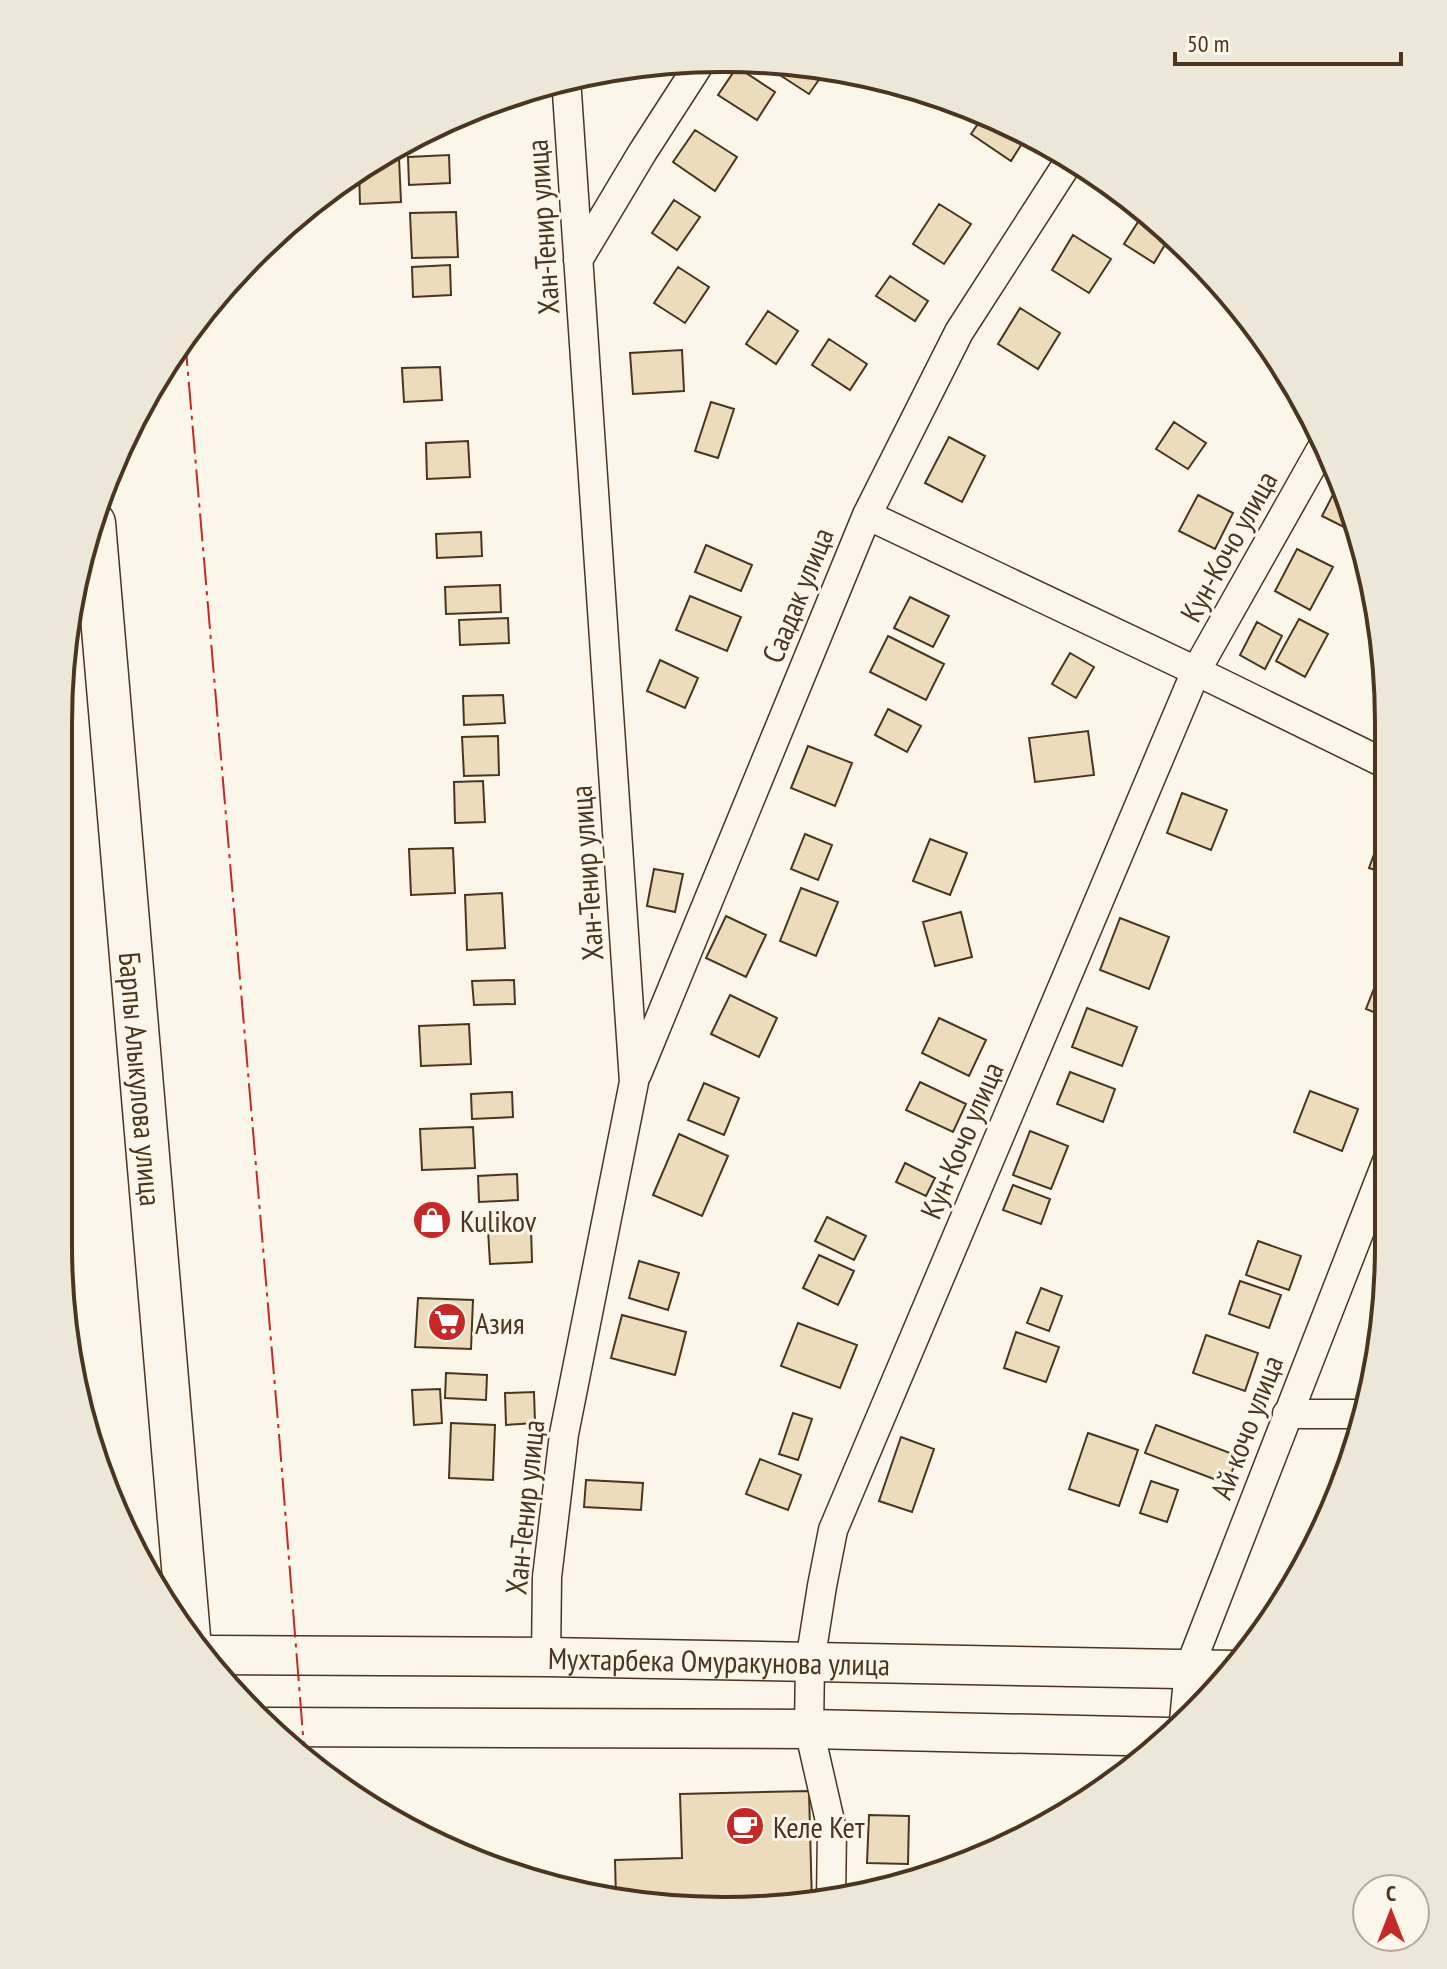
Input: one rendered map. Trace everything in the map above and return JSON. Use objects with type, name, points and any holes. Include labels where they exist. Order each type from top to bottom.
[{"type":"main road","name":"Барпы Алыкулова улица","points":[[96,548],[187,1614]]},
{"type":"main road","name":"Мухтарбека Омуракунова улица","points":[[218,1655],[546,1657],[1217,1670]]},
{"type":"main road","points":[[286,1727],[809,1729],[1151,1737]]},
{"type":"street","points":[[578,260],[694,73]]},
{"type":"street","name":"Хан-Тенир улица","points":[[546,1657],[547,1577],[564,1434],[634,1082],[567,91]]},
{"type":"street","name":"Саадак улица","points":[[634,1082],[867,515],[959,332],[1064,169]]},
{"type":"street","name":"Кун-Кочо улица","points":[[831,1887],[832,1830],[809,1729],[810,1662],[833,1530],[1196,671],[1317,456]]},
{"type":"street","points":[[867,515],[1375,759]]},
{"type":"street","name":"Ай кочо улица","points":[[1186,1704],[1189,1669],[1375,1191]]},
{"type":"street","points":[[1287,1414],[1353,1414]]},
{"type":"building","points":[[733,72],[745,73],[775,92],[757,120],[718,95]]},
{"type":"building","points":[[779,75],[819,80],[809,94]]},
{"type":"building","points":[[978,124],[1022,144],[1011,161],[971,134]]},
{"type":"building","points":[[695,130],[737,157],[715,191],[673,162]]},
{"type":"building","points":[[449,155],[450,183],[409,185],[408,157]]},
{"type":"building","points":[[399,158],[401,202],[360,204],[359,184]]},
{"type":"building","points":[[674,200],[700,217],[677,250],[652,233]]},
{"type":"building","points":[[939,204],[971,224],[944,264],[913,244]]},
{"type":"building","points":[[456,212],[458,257],[412,258],[410,213]]},
{"type":"building","points":[[1138,222],[1165,245],[1154,263],[1124,244]]},
{"type":"building","points":[[1073,235],[1111,259],[1089,293],[1052,270]]},
{"type":"building","points":[[450,265],[451,295],[413,297],[412,267]]},
{"type":"building","points":[[678,267],[709,287],[685,323],[654,303]]},
{"type":"building","points":[[890,276],[928,301],[915,321],[876,296]]},
{"type":"building","points":[[1020,308],[1060,333],[1038,369],[998,344]]},
{"type":"building","points":[[768,311],[798,331],[776,364],[746,344]]},
{"type":"building","points":[[829,339],[867,364],[850,390],[812,365]]},
{"type":"building","points":[[682,350],[684,391],[633,394],[630,353]]},
{"type":"building","points":[[440,367],[442,400],[404,402],[402,368]]},
{"type":"building","points":[[711,402],[734,409],[718,458],[695,451]]},
{"type":"building","points":[[1174,422],[1206,443],[1188,469],[1156,449]]},
{"type":"building","points":[[949,437],[985,456],[962,502],[925,483]]},
{"type":"building","points":[[468,441],[470,477],[427,479],[426,443]]},
{"type":"building","points":[[1198,495],[1233,513],[1215,549],[1179,531]]},
{"type":"building","points":[[1333,495],[1344,527],[1322,516]]},
{"type":"building","points":[[481,532],[482,556],[437,558],[436,534]]},
{"type":"building","points":[[706,545],[752,565],[741,591],[695,572]]},
{"type":"building","points":[[1297,549],[1333,567],[1310,610],[1275,591]]},
{"type":"building","points":[[500,585],[501,612],[446,614],[445,587]]},
{"type":"building","points":[[690,596],[741,617],[727,651],[676,630]]},
{"type":"building","points":[[910,597],[949,616],[933,647],[894,628]]},
{"type":"building","points":[[508,618],[509,643],[460,645],[459,620]]},
{"type":"building","points":[[1299,619],[1328,634],[1305,677],[1276,661]]},
{"type":"building","points":[[1257,622],[1282,636],[1265,669],[1240,655]]},
{"type":"building","points":[[888,636],[944,664],[926,700],[870,672]]},
{"type":"building","points":[[1070,653],[1094,667],[1076,698],[1052,684]]},
{"type":"building","points":[[660,660],[698,678],[685,708],[647,691]]},
{"type":"building","points":[[503,695],[505,723],[464,725],[463,696]]},
{"type":"building","points":[[888,709],[921,726],[907,752],[875,735]]},
{"type":"building","points":[[1088,731],[1094,775],[1035,782],[1029,738]]},
{"type":"building","points":[[498,736],[499,775],[464,776],[462,737]]},
{"type":"building","points":[[808,746],[852,763],[835,806],[791,788]]},
{"type":"building","points":[[483,781],[485,822],[455,823],[454,782]]},
{"type":"building","points":[[1182,793],[1227,810],[1211,850],[1167,833]]},
{"type":"building","points":[[805,834],[832,845],[818,880],[791,869]]},
{"type":"building","points":[[930,839],[967,853],[950,895],[913,881]]},
{"type":"building","points":[[453,848],[455,893],[411,895],[409,849]]},
{"type":"building","points":[[1375,852],[1375,870],[1369,868]]},
{"type":"building","points":[[654,869],[683,874],[675,912],[647,906]]},
{"type":"building","points":[[801,888],[838,902],[816,956],[780,941]]},
{"type":"building","points":[[502,893],[505,948],[467,950],[465,895]]},
{"type":"building","points":[[961,912],[972,957],[935,966],[923,922]]},
{"type":"building","points":[[726,916],[766,935],[746,977],[706,958]]},
{"type":"building","points":[[1120,918],[1169,937],[1149,989],[1100,970]]},
{"type":"building","points":[[514,980],[515,1004],[474,1005],[472,981]]},
{"type":"building","points":[[1375,986],[1375,1013],[1366,1009]]},
{"type":"building","points":[[730,995],[777,1018],[759,1057],[711,1034]]},
{"type":"building","points":[[1087,1008],[1137,1027],[1122,1066],[1072,1047]]},
{"type":"building","points":[[939,1018],[986,1040],[969,1076],[922,1053]]},
{"type":"building","points":[[469,1024],[471,1064],[421,1066],[419,1026]]},
{"type":"building","points":[[1070,1072],[1115,1089],[1103,1122],[1057,1104]]},
{"type":"building","points":[[920,1082],[966,1104],[953,1132],[906,1110]]},
{"type":"building","points":[[704,1083],[739,1098],[724,1135],[688,1120]]},
{"type":"building","points":[[1310,1091],[1358,1109],[1342,1151],[1294,1132]]},
{"type":"building","points":[[512,1092],[513,1117],[472,1119],[471,1094]]},
{"type":"building","points":[[473,1127],[475,1168],[422,1170],[420,1129]]},
{"type":"building","points":[[1030,1131],[1068,1146],[1051,1189],[1013,1175]]},
{"type":"building","points":[[679,1134],[728,1156],[702,1216],[653,1195]]},
{"type":"building","points":[[905,1163],[935,1178],[926,1196],[896,1182]]},
{"type":"building","points":[[517,1174],[518,1200],[479,1202],[478,1176]]},
{"type":"building","points":[[1013,1185],[1050,1199],[1041,1224],[1003,1210]]},
{"type":"building","points":[[827,1217],[866,1236],[854,1260],[815,1241]]},
{"type":"building","points":[[531,1228],[532,1262],[490,1264],[488,1230]]},
{"type":"building","points":[[1258,1241],[1301,1256],[1289,1290],[1246,1275]]},
{"type":"building","points":[[819,1255],[854,1271],[838,1305],[803,1288]]},
{"type":"building","points":[[639,1261],[679,1273],[668,1310],[629,1298]]},
{"type":"building","points":[[1240,1281],[1281,1295],[1269,1328],[1229,1314]]},
{"type":"building","points":[[1041,1288],[1062,1296],[1049,1331],[1027,1323]]},
{"type":"building","points":[[418,1298],[473,1300],[471,1349],[415,1347]]},
{"type":"building","points":[[622,1315],[686,1332],[675,1375],[611,1358]]},
{"type":"building","points":[[798,1323],[857,1345],[840,1388],[781,1366]]},
{"type":"building","points":[[1016,1332],[1059,1347],[1046,1382],[1004,1368]]},
{"type":"building","points":[[1206,1335],[1258,1353],[1245,1391],[1193,1373]]},
{"type":"building","points":[[446,1373],[487,1375],[486,1400],[445,1398]]},
{"type":"building","points":[[440,1389],[442,1423],[414,1425],[412,1390]]},
{"type":"building","points":[[534,1392],[535,1423],[506,1425],[505,1393]]},
{"type":"building","points":[[793,1413],[812,1419],[798,1460],[779,1454]]},
{"type":"building","points":[[451,1423],[495,1425],[493,1480],[449,1478]]},
{"type":"building","points":[[1156,1425],[1238,1456],[1227,1484],[1145,1453]]},
{"type":"building","points":[[1088,1433],[1138,1450],[1119,1506],[1069,1489]]},
{"type":"building","points":[[901,1437],[934,1449],[912,1512],[879,1501]]},
{"type":"building","points":[[760,1459],[801,1475],[788,1510],[746,1494]]},
{"type":"building","points":[[586,1480],[643,1483],[641,1510],[584,1507]]},
{"type":"building","points":[[1151,1481],[1178,1490],[1167,1522],[1140,1513]]},
{"type":"building","name":"Келе Кет","points":[[809,1791],[812,1891],[724,1897],[681,1896],[616,1887],[615,1860],[682,1858],[680,1794]]},
{"type":"building","points":[[869,1815],[909,1816],[908,1864],[867,1863]]},
{"type":"power","points":[[187,356],[304,1743]]},
{"type":"place","name":"Kulikov","points":[[432,1220]]},
{"type":"place","name":"Азия","points":[[447,1322]]},
{"type":"place","name":"Келе Кет","points":[[745,1826]]}]
